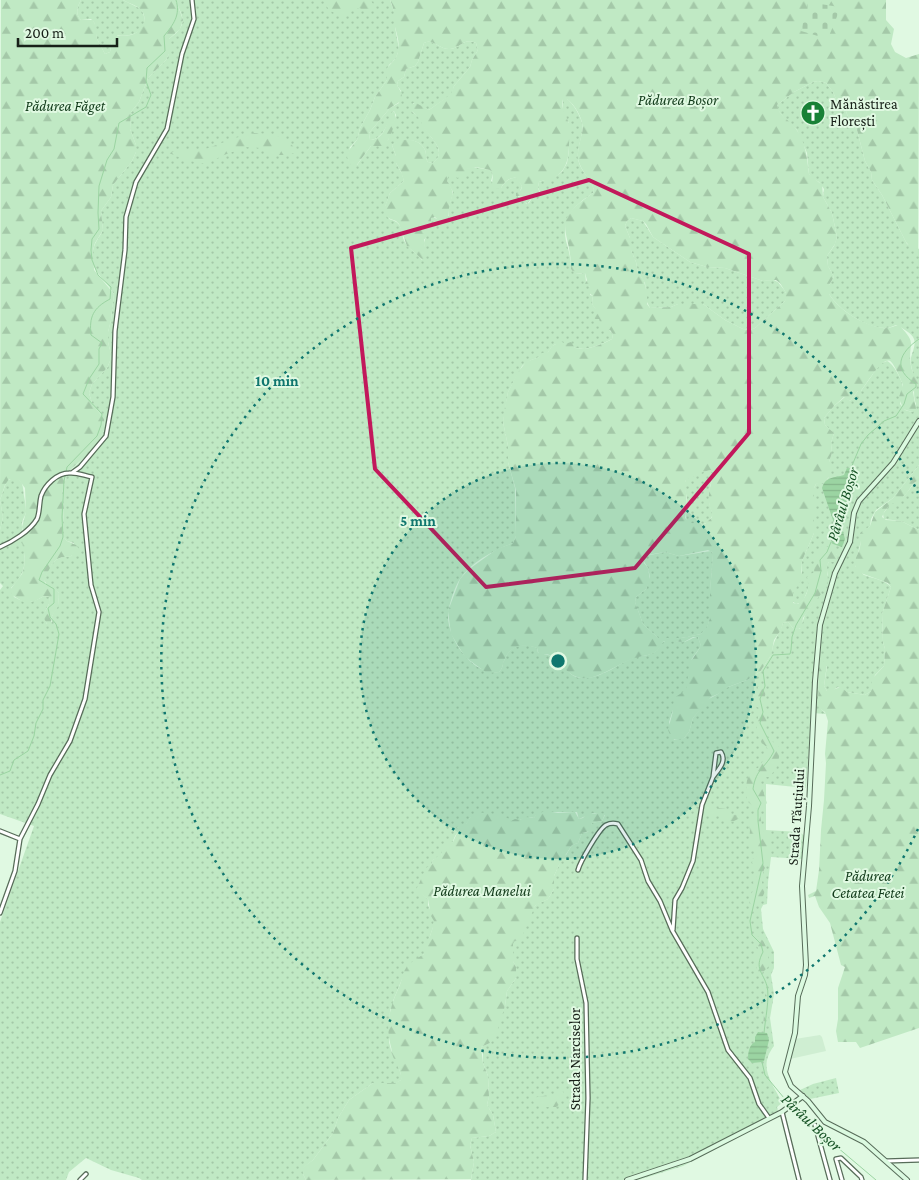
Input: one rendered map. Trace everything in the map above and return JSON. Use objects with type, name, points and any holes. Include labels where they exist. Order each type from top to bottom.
[{"type":"main road","name":"Strada Tăuțiului","points":[[907,1180],[864,1142],[828,1124],[802,1098],[789,1082],[785,1072],[796,1033],[798,996],[805,975],[806,965],[802,886],[820,625],[834,572],[850,542],[856,507],[893,463],[919,421]]},
{"type":"main road","points":[[627,1180],[690,1158],[782,1112],[802,1098]]},
{"type":"street","points":[[0,547],[33,524],[38,515],[44,489],[49,484],[80,467],[106,436],[113,396],[115,331],[125,250],[126,217],[136,182],[167,129],[182,54],[194,19],[192,0]]},
{"type":"street","points":[[0,912],[15,871],[20,839],[50,775],[70,741],[79,718],[89,680],[99,612],[91,585],[84,514],[92,477],[68,473]]},
{"type":"street","points":[[672,930],[674,928],[675,900],[693,861],[702,805],[713,777],[722,766],[724,757],[721,752],[716,753],[714,757],[713,777]]},
{"type":"street","points":[[578,870],[580,861],[603,828],[612,823],[618,824],[641,860],[648,881],[660,901],[672,930],[708,992],[728,1050],[750,1078],[759,1104],[769,1118]]},
{"type":"street","points":[[0,831],[20,839]]},
{"type":"street","points":[[0,896],[6,898]]},
{"type":"street","name":"Strada Narciselor","points":[[577,938],[577,959],[586,1003],[588,1098],[585,1180]]},
{"type":"street","points":[[782,1112],[799,1180]]},
{"type":"street","points":[[815,1125],[830,1180]]},
{"type":"street","points":[[842,1180],[836,1159],[840,1158],[862,1177],[862,1180]]},
{"type":"street","points":[[887,1161],[919,1160]]},
{"type":"street","points":[[80,1180],[86,1174]]},
{"type":"highlighted area","points":[[589,180],[749,254],[749,433],[635,568],[486,587],[375,469],[351,248]]},
{"type":"shaded area","points":[[820,1035],[826,1051],[790,1059],[795,1039]]},
{"type":"green space","name":"Pădurea Făget","points":[[1,0],[81,0],[77,13],[81,20],[93,20],[97,39],[105,54],[110,52],[112,40],[115,36],[135,33],[143,25],[144,17],[141,10],[123,0],[176,0],[183,20],[180,29],[169,39],[169,54],[166,60],[148,78],[139,102],[131,112],[130,129],[136,145],[136,152],[132,161],[113,185],[111,197],[101,211],[103,230],[93,250],[94,270],[114,294],[108,332],[110,361],[107,368],[92,384],[89,393],[92,403],[104,419],[105,428],[97,447],[72,468],[66,477],[62,494],[64,509],[62,535],[79,549],[74,555],[62,557],[54,562],[46,576],[45,584],[54,587],[59,593],[58,607],[52,616],[51,624],[48,625],[44,617],[49,605],[49,597],[44,596],[35,601],[25,603],[12,595],[10,590],[22,574],[24,567],[25,557],[22,542],[24,534],[22,527],[26,512],[25,488],[19,480],[9,479],[0,500]]},
{"type":"green space","points":[[81,0],[123,0],[141,9],[144,16],[143,26],[136,33],[124,36],[118,35],[112,40],[110,52],[105,54],[97,39],[94,22],[91,19],[81,20],[77,13]]},
{"type":"green space","points":[[176,0],[390,0],[395,14],[399,49],[396,58],[389,65],[387,80],[375,97],[360,128],[357,140],[350,147],[349,161],[357,165],[371,146],[388,140],[396,115],[394,111],[379,137],[370,140],[369,133],[390,108],[399,103],[401,91],[397,85],[398,81],[404,77],[406,69],[415,66],[418,62],[424,43],[430,42],[450,49],[468,41],[476,43],[478,50],[470,67],[454,86],[452,94],[429,110],[413,103],[412,112],[420,118],[438,147],[439,155],[437,159],[433,163],[428,162],[425,150],[415,141],[401,141],[392,145],[396,156],[396,163],[404,181],[390,193],[385,207],[389,219],[395,221],[400,227],[404,241],[422,260],[425,250],[424,243],[429,232],[431,218],[437,219],[449,216],[448,210],[453,192],[447,181],[448,174],[473,167],[490,170],[493,174],[491,181],[501,188],[507,180],[517,178],[522,186],[518,197],[524,196],[526,204],[529,203],[540,192],[539,182],[562,172],[567,163],[569,123],[563,112],[563,99],[566,98],[578,113],[583,128],[578,159],[594,190],[571,212],[566,225],[566,241],[571,269],[576,274],[585,273],[586,282],[590,287],[590,295],[593,296],[592,302],[597,309],[599,319],[613,334],[612,339],[586,349],[563,344],[553,345],[548,352],[522,366],[508,392],[503,422],[508,446],[508,462],[515,488],[516,536],[513,543],[484,557],[465,573],[454,591],[448,616],[452,635],[457,645],[471,662],[489,672],[499,672],[509,652],[517,647],[527,645],[537,648],[538,653],[556,658],[568,672],[581,678],[605,673],[633,658],[657,651],[663,642],[667,640],[684,642],[698,637],[701,646],[711,623],[713,555],[710,618],[707,628],[701,634],[681,638],[658,638],[643,624],[635,602],[636,597],[646,589],[650,577],[648,568],[643,560],[645,556],[665,552],[679,556],[711,551],[713,554],[796,586],[802,572],[802,561],[814,533],[814,488],[816,484],[829,477],[829,462],[832,453],[831,443],[834,433],[825,425],[824,418],[845,397],[850,401],[858,391],[861,391],[880,364],[887,361],[895,369],[903,385],[900,404],[905,410],[912,412],[916,404],[911,362],[914,346],[913,337],[896,325],[885,328],[878,327],[854,317],[839,306],[829,294],[829,285],[834,277],[828,266],[827,256],[834,246],[837,237],[832,213],[823,197],[824,189],[809,174],[807,153],[797,130],[784,118],[777,105],[794,92],[813,82],[826,83],[836,99],[845,108],[849,120],[857,130],[872,180],[882,195],[907,244],[919,249],[919,465],[893,498],[876,510],[871,519],[870,526],[863,532],[855,566],[864,575],[882,581],[891,587],[882,614],[885,649],[884,666],[875,675],[871,691],[865,695],[847,692],[838,687],[832,691],[827,691],[824,686],[827,666],[819,665],[818,703],[826,714],[812,713],[806,788],[766,784],[766,830],[799,832],[805,836],[803,859],[771,857],[767,904],[763,905],[761,909],[763,929],[774,952],[774,968],[771,975],[774,994],[770,1018],[774,1046],[769,1054],[767,1068],[771,1082],[782,1103],[777,1107],[779,1116],[683,1166],[638,1180],[471,1180],[474,1162],[470,1145],[472,1138],[489,1136],[496,1132],[493,1115],[487,1105],[489,1096],[488,1076],[483,1063],[481,1047],[490,1043],[505,1006],[507,991],[516,978],[516,967],[513,961],[513,941],[535,906],[548,899],[554,889],[554,876],[563,856],[566,855],[572,845],[578,843],[582,833],[588,832],[592,823],[602,821],[605,815],[592,813],[579,819],[577,812],[551,812],[536,815],[534,818],[514,821],[487,814],[476,815],[470,818],[456,834],[453,842],[445,847],[441,856],[433,860],[419,883],[421,893],[428,899],[428,905],[435,921],[424,954],[407,967],[390,1010],[389,1042],[392,1054],[397,1062],[401,1080],[396,1083],[373,1083],[349,1100],[338,1118],[333,1133],[313,1160],[303,1168],[306,1180],[142,1180],[111,1170],[86,1158],[69,1172],[66,1180],[0,1180],[0,922],[34,826],[0,814],[0,590],[3,586],[0,583],[0,530],[3,517],[0,500],[7,480],[16,479],[21,482],[26,508],[22,525],[25,559],[22,574],[11,588],[14,597],[22,601],[29,602],[44,596],[49,597],[50,602],[45,618],[47,624],[52,622],[52,616],[58,605],[59,593],[54,588],[47,586],[44,579],[57,559],[72,556],[74,543],[67,541],[62,535],[64,509],[62,494],[66,477],[74,467],[97,447],[105,428],[104,419],[92,403],[89,393],[92,384],[107,368],[111,354],[108,332],[114,294],[97,272],[92,260],[96,242],[103,230],[101,211],[111,197],[113,185],[132,161],[136,152],[136,145],[130,129],[131,112],[139,102],[148,78],[166,60],[169,54],[169,39],[181,27],[182,16]],"holes":[[[837,554],[834,562],[829,562],[826,566],[828,575],[821,586],[820,594],[805,615],[800,629],[793,628],[788,622],[783,623],[772,651],[773,637],[796,586],[792,601],[796,604],[800,603],[804,599],[816,570]],[[701,646],[697,655],[691,660]],[[771,655],[760,672],[747,680],[723,689],[707,700],[693,718],[689,732],[684,738],[674,740],[669,722],[673,710],[673,715],[730,685]]]},
{"type":"green space","points":[[323,0],[370,0],[374,5],[369,12],[359,8],[340,16],[329,10]]},
{"type":"green space","name":"Pădurea Boșor","points":[[390,0],[886,0],[886,20],[894,29],[891,44],[895,52],[906,58],[919,54],[918,249],[911,248],[906,242],[882,195],[872,180],[857,130],[849,120],[845,108],[836,99],[826,83],[813,82],[794,92],[777,105],[780,113],[794,126],[802,139],[806,151],[809,174],[822,185],[823,197],[832,213],[837,237],[827,256],[828,266],[834,277],[829,285],[829,294],[839,306],[860,320],[883,328],[899,325],[909,337],[911,341],[910,358],[912,369],[919,384],[913,392],[916,409],[912,412],[903,409],[899,397],[903,385],[893,365],[890,361],[887,361],[874,372],[861,391],[858,391],[850,401],[844,397],[824,418],[825,425],[834,433],[831,443],[832,453],[829,462],[829,477],[824,483],[816,484],[814,488],[814,533],[802,561],[801,580],[793,593],[793,603],[798,604],[806,596],[808,589],[807,577],[814,572],[815,556],[821,547],[831,549],[838,557],[836,562],[829,562],[827,565],[827,586],[821,587],[821,594],[803,618],[802,628],[793,628],[788,622],[783,623],[781,630],[774,640],[771,655],[760,672],[711,697],[693,718],[689,732],[680,740],[672,739],[668,730],[674,698],[686,690],[690,663],[701,646],[698,637],[693,637],[684,642],[664,641],[654,653],[632,659],[600,675],[581,678],[574,676],[551,656],[546,654],[539,655],[537,648],[527,646],[517,647],[509,652],[499,672],[487,673],[465,657],[451,634],[448,611],[460,579],[468,570],[497,549],[513,543],[516,536],[516,490],[508,462],[508,446],[503,422],[508,392],[518,372],[526,362],[539,357],[542,353],[548,352],[558,339],[565,344],[571,342],[575,348],[584,349],[612,339],[613,334],[610,330],[605,331],[599,319],[595,319],[593,315],[596,309],[592,301],[593,296],[588,292],[590,287],[585,284],[587,280],[585,273],[575,274],[571,269],[565,227],[566,220],[579,203],[593,193],[594,190],[578,159],[578,149],[583,128],[581,119],[574,106],[567,99],[563,99],[563,106],[570,127],[569,150],[566,165],[560,174],[549,180],[539,182],[540,195],[532,198],[527,204],[524,196],[516,196],[516,193],[521,190],[522,186],[516,178],[509,179],[501,188],[497,189],[492,184],[493,174],[490,170],[476,167],[467,169],[458,178],[449,174],[447,181],[452,189],[452,194],[448,221],[442,224],[435,217],[431,218],[431,230],[424,240],[426,255],[423,260],[407,246],[399,224],[388,218],[385,214],[384,209],[390,193],[404,181],[396,163],[396,156],[392,145],[405,140],[415,141],[423,146],[428,162],[433,163],[437,159],[439,150],[437,145],[418,117],[410,110],[410,106],[416,103],[429,110],[451,94],[454,86],[470,67],[478,50],[476,43],[468,41],[454,48],[446,49],[434,43],[424,43],[418,62],[415,66],[406,69],[404,77],[398,81],[397,85],[402,94],[401,101],[390,108],[369,133],[370,140],[379,137],[391,113],[394,111],[395,119],[389,139],[383,146],[371,146],[356,166],[350,164],[347,157],[349,150],[357,140],[360,128],[375,97],[387,80],[387,68],[394,60],[399,48]],"holes":[[[631,218],[643,221],[653,237],[690,262],[707,267],[725,268],[763,281],[776,280],[786,293],[785,301],[755,328],[750,330],[743,329],[725,320],[703,304],[678,304],[671,307],[650,308],[647,304],[644,281],[638,272],[631,250],[630,238],[625,226]],[[711,470],[714,474],[709,495],[712,517],[705,524],[690,523],[685,518],[687,505],[685,482],[702,472]],[[708,550],[712,552],[710,618],[707,627],[701,634],[681,638],[658,638],[643,624],[635,602],[636,597],[646,589],[650,580],[644,558],[647,555],[665,552],[679,556]]]},
{"type":"green space","points":[[808,2],[839,7],[828,39],[801,31]]},
{"type":"green space","points":[[254,133],[279,136],[289,142],[297,152],[287,155],[271,155],[261,148],[246,147],[206,164],[186,160],[169,153],[186,149],[203,150]]},
{"type":"green space","points":[[631,218],[643,221],[653,237],[690,262],[707,267],[725,268],[763,281],[773,280],[778,282],[787,296],[785,301],[755,328],[750,330],[743,329],[725,320],[703,304],[678,304],[671,307],[650,308],[647,302],[645,283],[638,272],[630,248],[630,238],[625,226]]},
{"type":"green space","name":"Pădurea Cetatea Fetei","points":[[919,465],[919,480],[913,484],[902,498],[889,506],[882,517],[886,520],[901,521],[919,530],[919,1028],[860,1048],[856,1042],[838,1042],[836,1031],[838,988],[845,967],[841,965],[830,923],[819,907],[815,896],[809,898],[808,895],[816,891],[819,870],[826,763],[828,721],[825,712],[819,708],[818,703],[819,665],[820,661],[827,664],[824,686],[827,691],[841,687],[847,692],[865,695],[871,691],[872,679],[884,666],[885,649],[882,614],[891,587],[888,583],[858,572],[856,569],[855,563],[860,547],[860,533],[870,526],[875,512],[893,498]]},
{"type":"green space","points":[[706,470],[711,470],[714,474],[710,486],[709,503],[713,515],[707,523],[692,525],[686,520],[687,499],[685,482],[686,479]]},
{"type":"green space","points":[[919,480],[919,530],[901,521],[884,519],[883,514],[891,503],[904,496]]},
{"type":"green space","points":[[0,500],[3,517],[0,530]]},
{"type":"green space","points":[[762,685],[766,690],[764,702],[767,710],[766,736],[781,749],[776,769],[769,777],[765,777],[760,782],[767,803],[761,810],[755,808],[747,801],[746,788],[750,772],[758,768],[769,752],[758,734],[759,708],[752,704],[751,700],[757,693],[758,687]]},
{"type":"green space","points":[[695,799],[717,808],[727,809],[731,814],[739,815],[740,818],[732,822],[714,814],[711,815],[704,809],[694,805]]},
{"type":"green space","name":"Pădurea Manelui","points":[[537,812],[558,813],[575,812],[579,819],[583,818],[588,812],[605,814],[602,821],[592,823],[590,831],[582,833],[578,843],[572,845],[554,876],[554,889],[548,899],[535,906],[521,939],[513,942],[513,961],[516,967],[516,978],[507,991],[505,1006],[495,1038],[490,1043],[481,1047],[483,1063],[488,1076],[489,1096],[487,1105],[493,1115],[496,1132],[489,1136],[472,1138],[470,1145],[474,1162],[471,1179],[306,1180],[302,1168],[313,1160],[333,1133],[338,1118],[349,1100],[373,1083],[395,1083],[401,1080],[389,1039],[389,1016],[405,970],[424,954],[425,945],[432,930],[434,921],[431,916],[428,899],[416,890],[426,868],[438,856],[441,856],[443,844],[453,842],[458,831],[457,827],[466,824],[470,817],[475,814],[496,814],[511,821],[515,819],[520,820],[525,817],[534,818]]},
{"type":"green space","points":[[753,814],[760,814],[763,831],[772,840],[769,846],[770,856],[763,875],[764,893],[755,906],[749,903],[749,898],[754,889],[752,886],[757,876],[757,870],[752,863],[753,858],[758,853],[751,849],[749,845],[750,830],[748,820]]},
{"type":"green space","points":[[753,934],[761,939],[766,947],[768,967],[762,973],[758,972],[756,966],[755,957],[758,948],[752,940]]},
{"type":"green space","points":[[769,991],[773,995],[772,1004],[769,1009],[768,1025],[763,1028],[764,1014],[762,1004],[766,993]]},
{"type":"green space","points":[[836,1078],[839,1093],[810,1099],[800,1090],[813,1084]]},
{"type":"green space","points":[[560,1088],[564,1093],[563,1099],[559,1100],[560,1104],[556,1107],[543,1107],[540,1104],[534,1103],[532,1098],[554,1094]]},
{"type":"water","points":[[847,468],[854,469],[858,482],[848,502],[845,515],[847,517],[843,525],[836,529],[822,488],[828,479],[844,475]]},
{"type":"water","points":[[832,530],[843,532],[845,539],[842,547],[833,544],[831,540]]},
{"type":"water","points":[[758,1032],[767,1033],[769,1040],[764,1061],[752,1063],[748,1059],[749,1052]]},
{"type":"waterway","points":[[0,775],[10,771],[14,760],[28,751],[34,736],[36,723],[43,709],[43,700],[50,686],[59,634],[56,624],[50,617],[48,608],[54,603],[54,589],[39,580],[42,572],[60,546],[63,537],[64,481],[67,467],[97,436],[101,425],[102,414],[83,394],[89,379],[99,364],[99,349],[102,343],[91,335],[93,314],[110,299],[111,287],[98,275],[92,260],[92,239],[99,229],[99,186],[107,160],[114,149],[119,123],[146,107],[151,95],[146,81],[147,68],[165,51],[164,36],[177,15],[176,0]]},
{"type":"waterway","name":"Pârâul Boșor","points":[[851,468],[861,444],[868,435],[884,421],[896,416],[904,404],[907,394],[916,387],[916,384],[904,373],[901,361],[907,350],[919,339]]},
{"type":"waterway","name":"Pârâul Boșor","points":[[764,1033],[768,997],[767,986],[759,967],[763,952],[761,944],[752,935],[750,921],[763,863],[758,821],[758,810],[761,803],[753,789],[756,777],[774,751],[760,723],[763,712],[760,699],[765,686],[763,671],[773,655],[790,654],[796,625],[815,593],[821,571],[820,560],[827,552],[831,542]]},
{"type":"waterway","name":"Pârâul Boșor","points":[[762,1062],[765,1075],[789,1104]]},
{"type":"waterway","name":"Pârâul Boșor","points":[[792,1107],[814,1128]]},
{"type":"waterway","name":"Pârâul Boșor","points":[[818,1131],[876,1180]]},
{"type":"place","name":"Mănăstirea Florești","points":[[813,113]]}]
